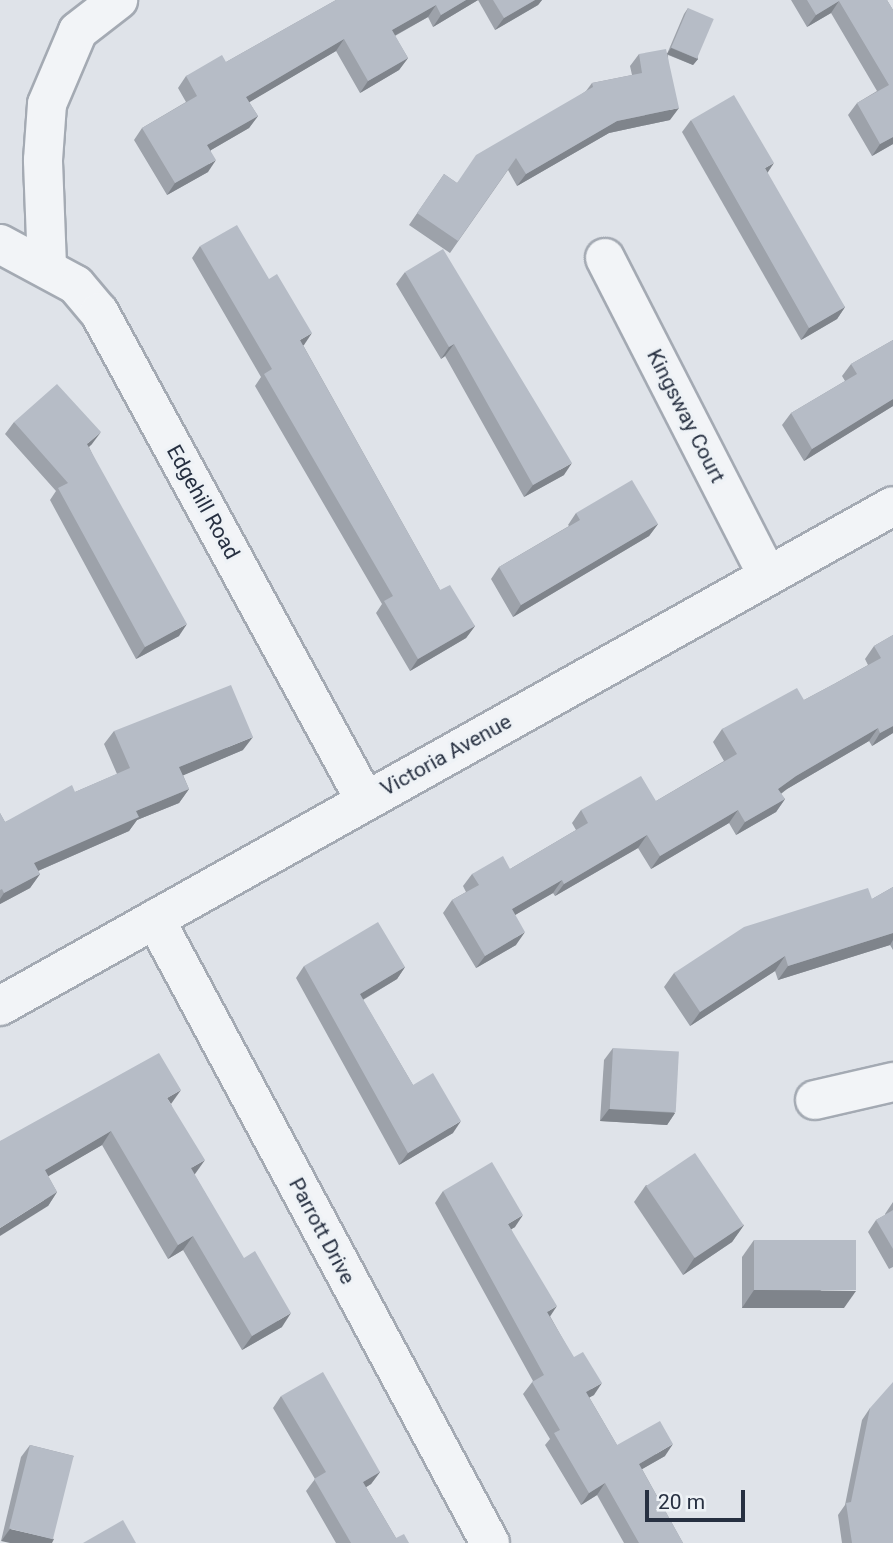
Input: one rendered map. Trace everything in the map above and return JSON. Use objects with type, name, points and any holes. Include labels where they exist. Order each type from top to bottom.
[{"type":"street","points":[[47,266],[43,160],[47,104],[78,31],[118,0]]},
{"type":"street","name":"Edgehill Road","points":[[0,244],[47,266],[76,285],[99,312],[365,800]]},
{"type":"street","name":"Kingsway Court","points":[[605,258],[767,574]]},
{"type":"street","name":"Victoria Avenue","points":[[0,1006],[767,574],[893,506]]},
{"type":"street","name":"Parrott Drive","points":[[155,919],[490,1543]]},
{"type":"street","points":[[815,1100],[893,1082]]},
{"type":"building","points":[[336,0],[466,0],[441,15],[436,5],[392,30],[408,58],[368,81],[344,39],[246,97],[258,116],[207,145],[216,160],[175,183],[142,128],[197,96],[186,76],[222,55],[226,62]]},
{"type":"building","points":[[493,0],[535,0],[504,18]]},
{"type":"building","points":[[807,0],[887,0],[893,10],[893,137],[880,144],[857,103],[889,85],[839,1],[816,15]]},
{"type":"building","points":[[688,8],[714,19],[697,59],[671,48]]},
{"type":"building","points":[[666,49],[679,108],[617,121],[526,174],[516,158],[458,241],[417,213],[444,174],[457,183],[476,155],[593,87],[592,83],[642,73],[639,54]]},
{"type":"building","points":[[734,95],[774,163],[765,168],[845,307],[809,328],[691,120]]},
{"type":"building","points":[[237,225],[269,279],[277,274],[312,333],[300,340],[440,590],[450,585],[475,626],[418,659],[384,601],[393,596],[264,374],[272,369],[200,246]]},
{"type":"building","points":[[443,249],[572,463],[533,485],[454,344],[449,347],[405,272]]},
{"type":"building","points":[[893,340],[893,399],[812,449],[791,413],[857,374],[851,364]]},
{"type":"building","points":[[57,384],[101,432],[87,444],[187,624],[145,647],[58,488],[68,483],[14,422]]},
{"type":"building","points":[[632,480],[658,524],[521,605],[499,567],[580,520],[576,513]]},
{"type":"building","points":[[893,635],[893,726],[880,733],[878,728],[796,776],[778,789],[785,799],[745,822],[738,810],[660,856],[647,835],[564,884],[562,880],[512,909],[525,932],[485,956],[452,900],[479,885],[472,874],[503,856],[510,869],[588,823],[581,810],[641,776],[656,801],[737,754],[722,729],[797,688],[804,700],[834,684],[881,658],[874,646]]},
{"type":"building","points":[[231,685],[253,737],[179,767],[189,789],[136,811],[139,817],[34,863],[40,874],[4,893],[0,890],[0,813],[5,822],[72,785],[75,792],[130,768],[114,731]]},
{"type":"building","points":[[893,887],[893,933],[788,966],[785,956],[700,1012],[674,973],[744,927],[868,888],[872,899]]},
{"type":"building","points":[[378,922],[405,967],[360,994],[413,1085],[433,1073],[461,1121],[408,1153],[304,966]]},
{"type":"building","points":[[613,1048],[679,1051],[676,1112],[610,1109]]},
{"type":"building","points":[[159,1053],[181,1090],[167,1098],[205,1160],[191,1168],[244,1258],[255,1251],[291,1313],[252,1336],[193,1236],[178,1245],[111,1131],[45,1170],[57,1192],[0,1228],[0,1141]]},
{"type":"building","points":[[695,1153],[744,1225],[695,1258],[646,1186]]},
{"type":"building","points":[[492,1162],[523,1215],[508,1224],[557,1306],[547,1312],[574,1357],[583,1352],[602,1383],[586,1392],[617,1445],[660,1421],[673,1444],[639,1464],[683,1543],[639,1543],[605,1483],[589,1493],[554,1433],[560,1430],[532,1382],[544,1375],[443,1191]]},
{"type":"building","points":[[893,1210],[893,1249],[876,1220]]},
{"type":"building","points":[[754,1240],[856,1240],[856,1290],[754,1290]]},
{"type":"building","points":[[323,1372],[380,1472],[363,1482],[396,1538],[404,1534],[409,1543],[351,1543],[314,1479],[326,1472],[281,1396]]},
{"type":"building","points":[[893,1382],[893,1543],[852,1543],[846,1503],[851,1502],[870,1408]]},
{"type":"building","points":[[30,1445],[74,1456],[53,1539],[9,1528]]},
{"type":"building","points":[[123,1520],[136,1543],[83,1543]]}]
